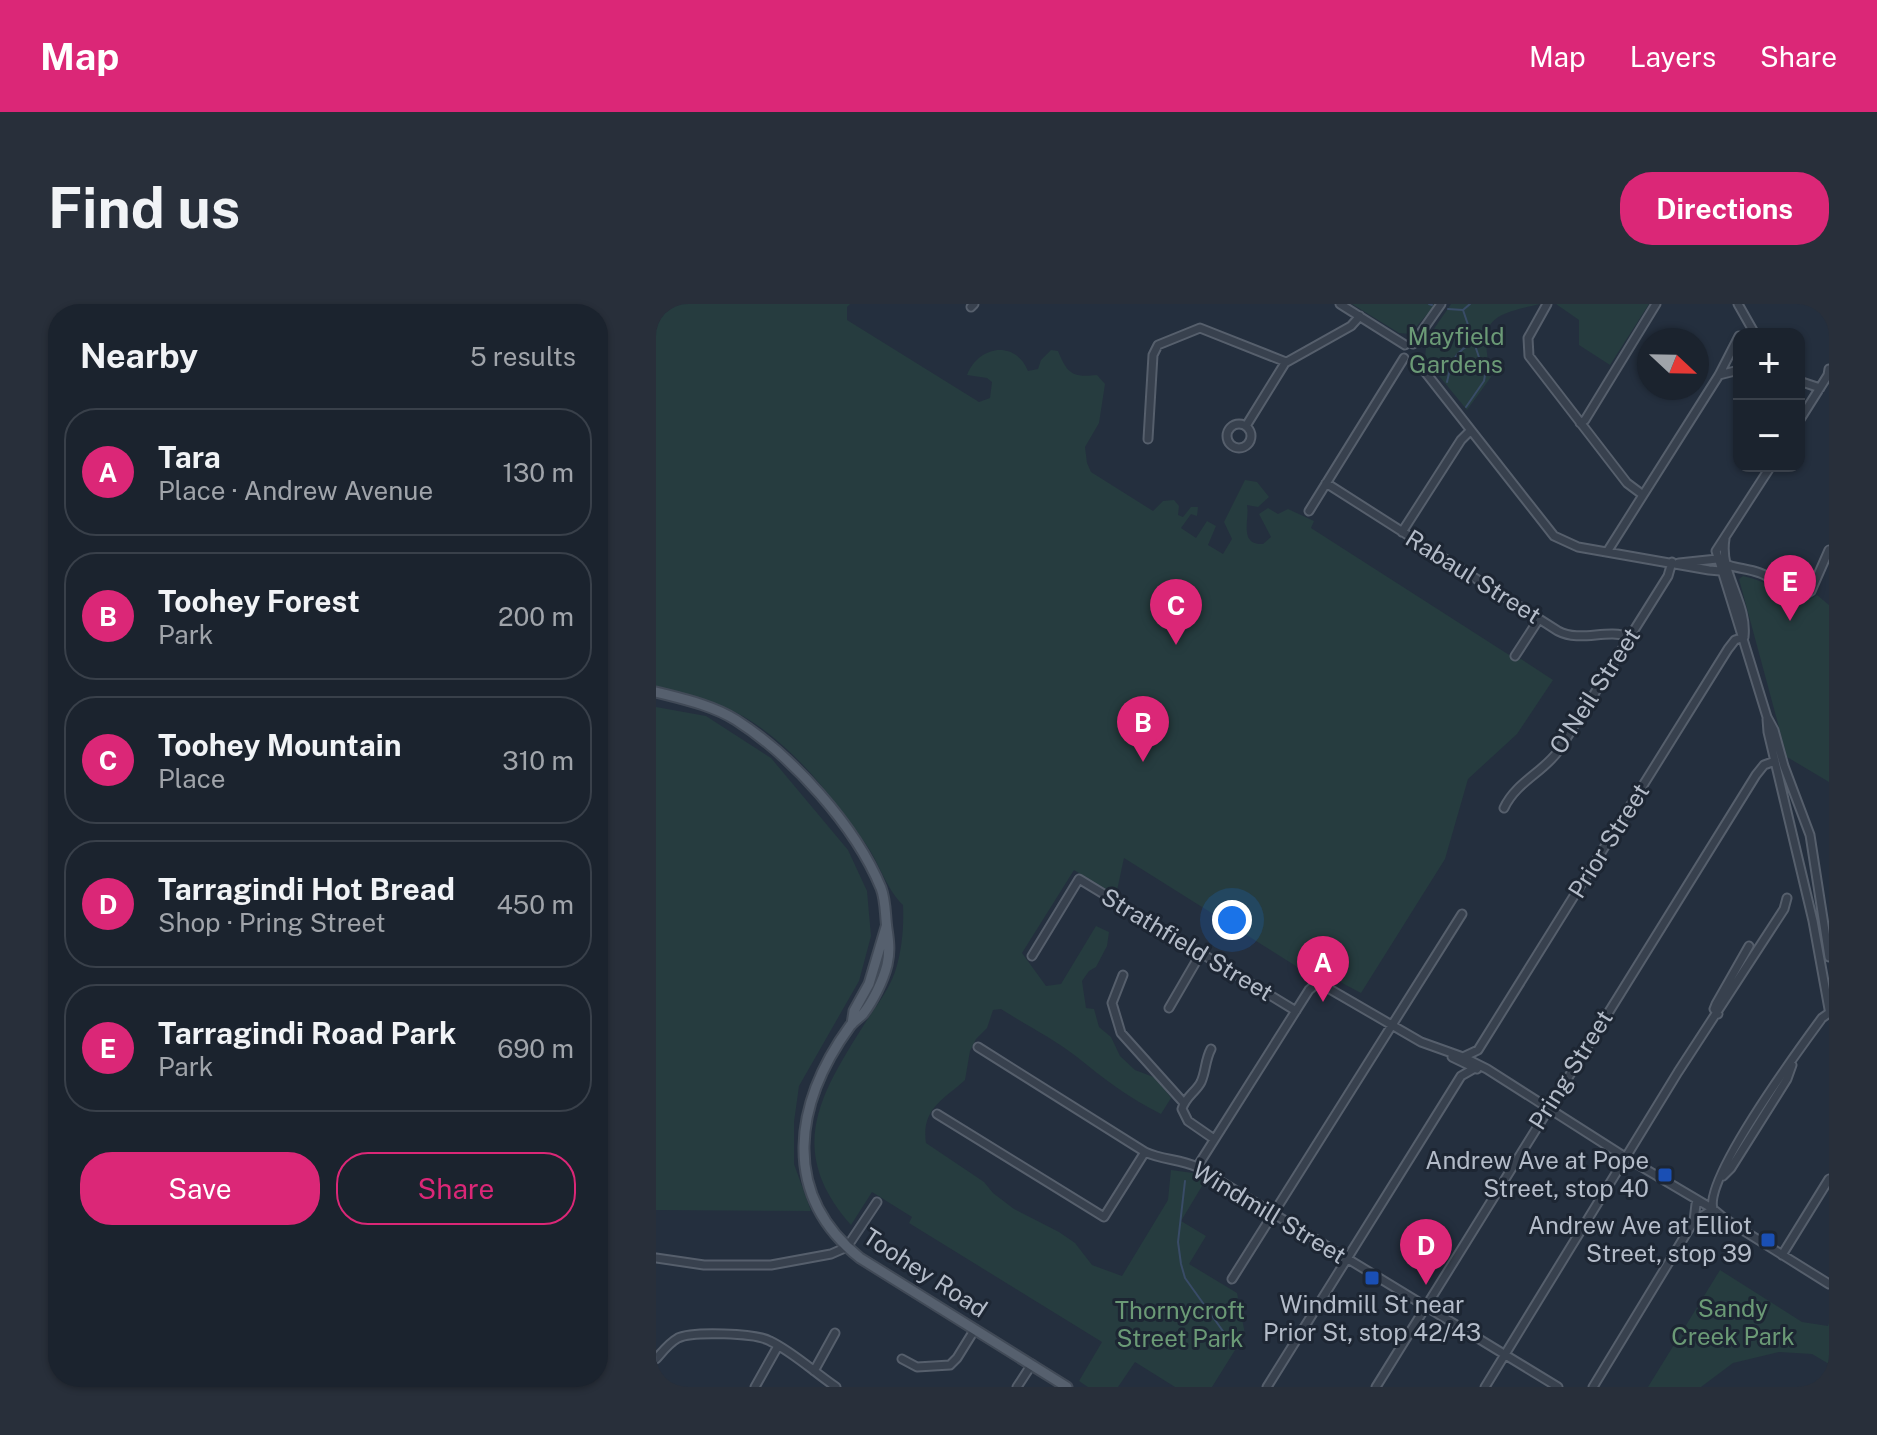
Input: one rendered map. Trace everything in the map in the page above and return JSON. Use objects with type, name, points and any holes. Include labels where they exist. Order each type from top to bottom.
[{"type":"main road","name":"Toohey Road","points":[[656,692],[707,706],[735,719],[783,756],[826,802],[859,847],[882,890],[886,927],[872,974],[854,1011],[852,1024],[817,1082],[804,1131],[808,1177],[815,1201],[847,1247],[872,1266],[1067,1387]]},
{"type":"street","points":[[1340,304],[1418,351],[1415,359]]},
{"type":"street","points":[[1404,358],[1402,352],[1441,304]]},
{"type":"street","points":[[1547,304],[1530,332],[1527,344],[1529,356],[1627,483],[1643,495]]},
{"type":"street","points":[[1580,423],[1585,420],[1656,304]]},
{"type":"street","points":[[1738,304],[1752,328]]},
{"type":"street","points":[[1246,426],[1286,362],[1351,326],[1360,316]]},
{"type":"street","points":[[1742,328],[1746,318]]},
{"type":"street","points":[[1148,439],[1153,355],[1160,344],[1200,328],[1286,362]]},
{"type":"street","points":[[1607,552],[1719,375],[1733,347]]},
{"type":"street","points":[[1404,358],[1415,359],[1554,536],[1569,544],[1675,562],[1754,571],[1794,592],[1806,594],[1811,591],[1829,550]]},
{"type":"street","points":[[1309,511],[1404,358]]},
{"type":"street","points":[[1719,375],[1733,372]]},
{"type":"street","points":[[1805,412],[1829,373]]},
{"type":"street","points":[[1805,383],[1820,388]]},
{"type":"street","points":[[1402,532],[1461,440],[1470,431]]},
{"type":"street","points":[[1711,1210],[1712,1192],[1724,1166],[1780,1076],[1829,1011],[1813,921],[1767,717],[1744,637],[1740,608],[1717,559],[1717,548],[1767,472]]},
{"type":"street","name":"Rabaul Street","points":[[1326,483],[1539,619],[1572,636],[1614,633],[1630,637]]},
{"type":"street","points":[[1723,568],[1725,539]]},
{"type":"street","points":[[1675,562],[1717,559]]},
{"type":"street","name":"O'Neil Street","points":[[1504,808],[1528,778],[1554,758],[1675,562]]},
{"type":"street","points":[[1515,656],[1539,619]]},
{"type":"street","name":"Prior Street","points":[[1478,1050],[1728,649],[1735,640],[1744,637]]},
{"type":"street","points":[[1767,717],[1810,835],[1829,957]]},
{"type":"street","name":"Pring Street","points":[[1376,1387],[1756,775],[1764,765],[1775,761]]},
{"type":"street","name":"Strathfield Street","points":[[1032,956],[1079,879],[1296,1011]]},
{"type":"street","points":[[1485,1387],[1625,1157],[1784,909],[1787,898]]},
{"type":"street","points":[[1232,1279],[1462,914]]},
{"type":"street","points":[[1718,1014],[1714,1009],[1716,1004],[1749,946]]},
{"type":"street","points":[[1169,1008],[1201,953]]},
{"type":"street","points":[[1123,975],[1112,1003],[1121,1033],[1183,1102]]},
{"type":"street","points":[[1197,1167],[1296,1011],[1316,984],[1324,985],[1392,1025],[1492,1074],[1829,1284]]},
{"type":"street","name":"Windmill Street","points":[[978,1047],[1145,1152],[1197,1167],[1558,1387]]},
{"type":"street","points":[[1211,1049],[1205,1060],[1200,1084],[1183,1102],[1182,1109],[1185,1117],[1214,1139]]},
{"type":"street","points":[[1462,1059],[1478,1050],[1478,1066]]},
{"type":"street","points":[[1461,1076],[1462,1059]]},
{"type":"street","points":[[1267,1387],[1461,1076],[1478,1066]]},
{"type":"street","points":[[937,1114],[1104,1217],[1145,1152]]},
{"type":"street","points":[[1782,1255],[1829,1179]]},
{"type":"street","points":[[1593,1387],[1694,1221],[1697,1202],[1712,1192]]},
{"type":"street","points":[[656,1258],[704,1265],[771,1265],[831,1254],[847,1247],[877,1202]]},
{"type":"street","points":[[1694,1221],[1711,1210]]},
{"type":"street","points":[[902,1359],[917,1367],[950,1365],[975,1329]]},
{"type":"street","points":[[814,1371],[835,1333]]},
{"type":"street","points":[[656,1359],[679,1337],[692,1334],[760,1337],[836,1387]]},
{"type":"street","points":[[755,1387],[778,1346]]},
{"type":"street","points":[[1017,1387],[1032,1364]]},
{"type":"green space","name":"Thornycroft Street Park","points":[[656,304],[850,304],[847,320],[979,402],[990,398],[992,382],[987,378],[967,375],[979,358],[997,350],[1006,351],[1015,354],[1028,371],[1038,369],[1041,360],[1051,350],[1058,351],[1064,364],[1076,375],[1097,375],[1105,384],[1099,423],[1085,447],[1091,472],[1153,511],[1163,501],[1174,500],[1179,506],[1178,515],[1183,517],[1191,507],[1198,507],[1197,516],[1191,514],[1181,528],[1196,538],[1207,521],[1216,526],[1208,545],[1223,554],[1232,539],[1224,522],[1245,480],[1257,482],[1269,497],[1258,507],[1247,505],[1250,540],[1263,544],[1271,537],[1259,514],[1268,508],[1278,514],[1288,509],[1314,521],[1311,528],[1553,680],[1517,734],[1468,779],[1445,859],[1361,993],[1329,976],[1310,975],[1124,858],[1116,895],[1074,870],[1022,953],[1046,986],[1061,984],[1096,926],[1109,932],[1107,946],[1096,967],[1082,981],[1086,1008],[1094,1009],[1099,1027],[1111,1037],[1120,1056],[1135,1070],[1156,1078],[1171,1098],[1161,1114],[1117,1088],[1059,1044],[1001,1009],[993,1010],[987,1028],[976,1039],[970,1051],[965,1080],[930,1113],[925,1131],[926,1143],[984,1182],[1014,1209],[1075,1243],[1092,1265],[1122,1276],[1168,1200],[1171,1170],[1193,1173],[1205,1181],[1181,1221],[1206,1236],[1189,1264],[1237,1293],[1245,1334],[1212,1387],[1175,1387],[1135,1362],[1118,1387],[1088,1387],[1079,1381],[1102,1342],[909,1223],[912,1217],[872,1192],[851,1225],[831,1197],[819,1171],[814,1146],[817,1121],[836,1072],[892,978],[901,947],[903,905],[870,850],[838,806],[808,770],[775,738],[727,708],[656,686]]},
{"type":"green space","points":[[1352,304],[1436,304],[1410,334],[1399,333]]},
{"type":"green space","name":"Mayfield Gardens","points":[[1451,304],[1540,304],[1508,313],[1491,324],[1486,344],[1491,377],[1467,410],[1426,360],[1430,338]]},
{"type":"green space","points":[[1556,304],[1649,304],[1610,365],[1579,345],[1579,320]]},
{"type":"green space","points":[[1743,576],[1766,584],[1792,599],[1803,601],[1817,595],[1829,605],[1829,782],[1787,757],[1739,579]]},
{"type":"green space","points":[[656,707],[706,716],[771,758],[848,850],[867,891],[871,936],[859,981],[799,1086],[794,1122],[794,1164],[811,1211],[656,1210]]},
{"type":"green space","name":"Sandy Creek Park","points":[[1720,1270],[1802,1322],[1828,1326],[1829,1323],[1829,1364],[1812,1354],[1779,1352],[1733,1363],[1701,1387],[1648,1387]]},
{"type":"waterway","points":[[1448,309],[1463,310],[1470,304]]},
{"type":"waterway","points":[[1463,310],[1485,375],[1466,407]]},
{"type":"waterway","points":[[1447,382],[1455,358],[1462,349],[1474,343]]},
{"type":"waterway","points":[[1185,1181],[1178,1242],[1185,1278],[1235,1348]]},
{"type":"place","name":"Tarragindi Road Park","points":[[1790,621]]},
{"type":"place","name":"Toohey Mountain","points":[[1176,645]]},
{"type":"place","name":"Toohey Forest","points":[[1143,762]]},
{"type":"place","name":"Tara","points":[[1323,1002]]},
{"type":"place","name":"Andrew Ave at Pope Street, stop 40","points":[[1665,1175]]},
{"type":"place","name":"Andrew Ave at Elliot Street, stop 39","points":[[1768,1240]]},
{"type":"place","name":"Windmill St near Prior St, stop 42/43","points":[[1372,1278]]},
{"type":"place","name":"Tarragindi Hot Bread","points":[[1426,1285]]}]
